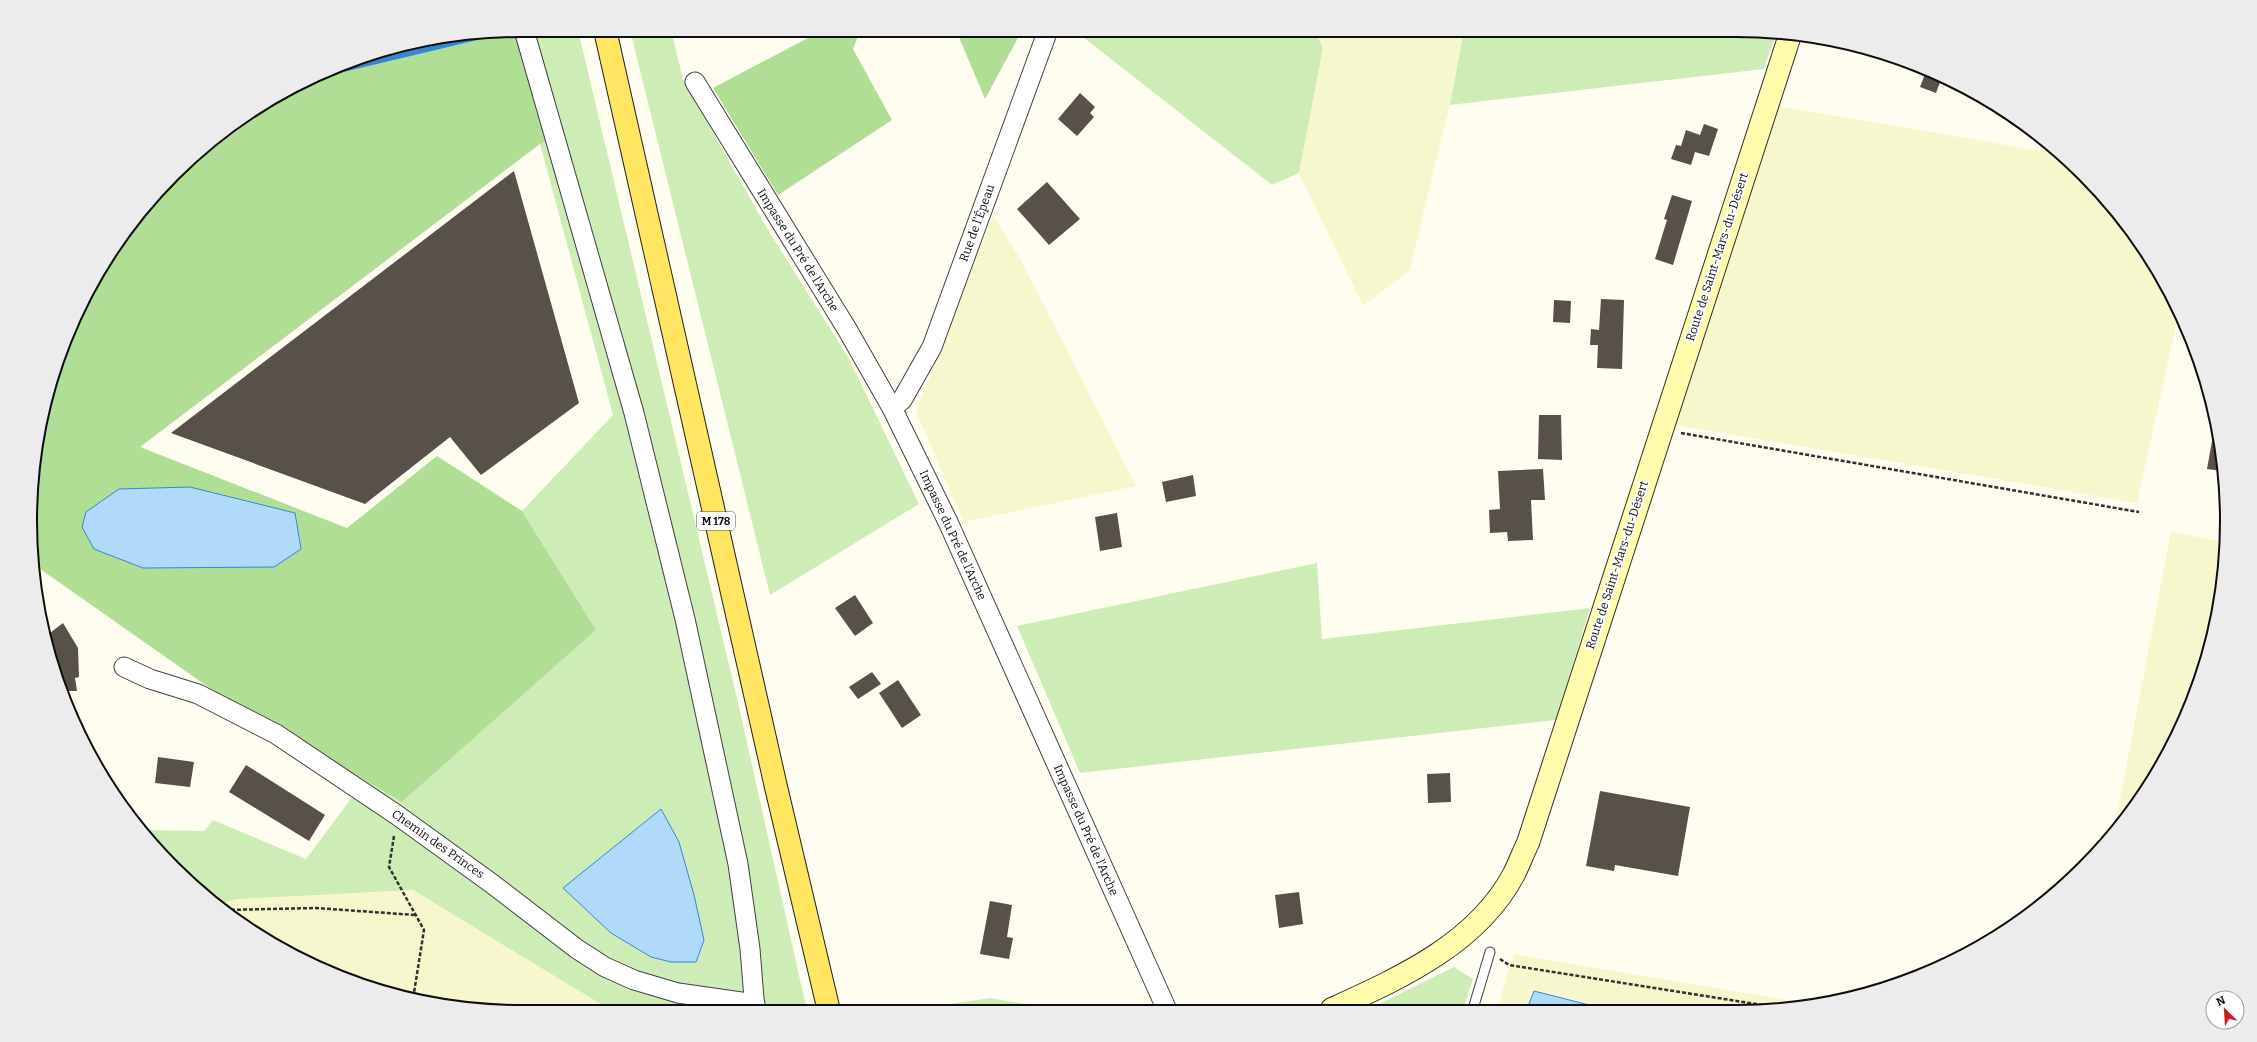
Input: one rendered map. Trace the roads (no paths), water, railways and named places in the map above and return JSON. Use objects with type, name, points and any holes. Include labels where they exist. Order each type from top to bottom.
[{"type":"main road","name":"M 178","points":[[607,37],[776,788],[828,1005]]},
{"type":"main road","name":"Route de Saint-Mars-du-Désert","points":[[1341,1005],[1388,983],[1433,959],[1464,934],[1491,906],[1514,875],[1528,843],[1788,40]]},
{"type":"street","points":[[526,37],[634,413],[685,618],[738,864],[750,949],[755,1005]]},
{"type":"street","name":"Rue de l'Épeau","points":[[892,408],[902,400],[932,347],[1045,37]]},
{"type":"street","name":"Impasse du Pré de l'Arche","points":[[695,82],[846,329],[892,408],[948,522],[1165,1005]]},
{"type":"street","name":"Chemin des Princes","points":[[124,667],[150,679],[198,694],[276,734],[397,815],[491,883],[577,950],[605,967],[634,980],[678,993],[740,1005]]},
{"type":"lane","points":[[1474,1005],[1490,952]]},
{"type":"water","points":[[190,487],[295,513],[301,549],[274,567],[143,568],[94,549],[82,527],[86,512],[119,489]]},
{"type":"water","points":[[661,809],[679,842],[694,895],[704,940],[696,962],[671,962],[651,957],[611,933],[563,888]]},
{"type":"water","points":[[1534,991],[1589,1005],[1529,1005]]},
{"type":"waterway","points":[[356,66],[465,40]]}]
